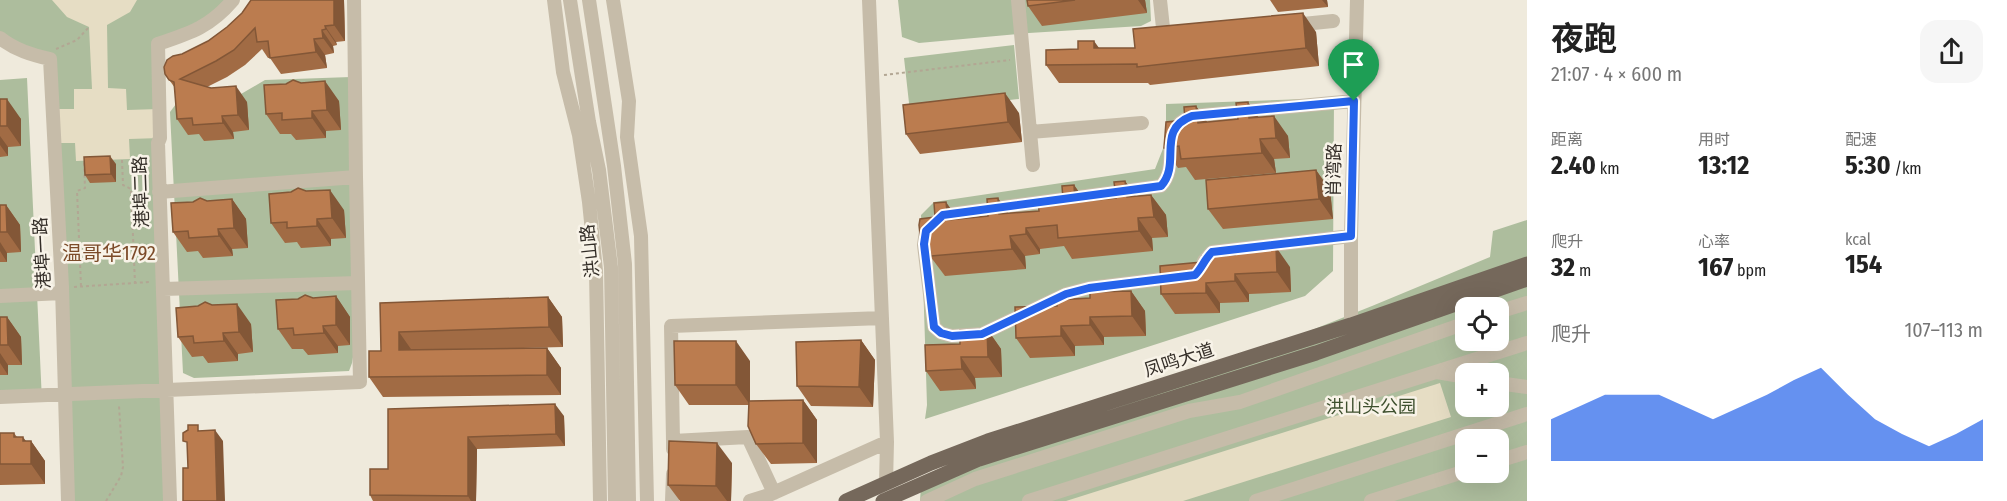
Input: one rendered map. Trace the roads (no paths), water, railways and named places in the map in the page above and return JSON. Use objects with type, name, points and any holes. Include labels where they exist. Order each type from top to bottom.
[{"type":"main road","name":"凤鸣大道","points":[[846,501],[988,441],[1351,325],[1527,264]]},
{"type":"main road","name":"凤鸣大道","points":[[883,501],[980,459],[1352,341],[1527,279]]},
{"type":"street","name":"港埠二路","points":[[170,501],[159,192],[158,44],[193,32],[219,17],[233,0]]},
{"type":"street","points":[[0,397],[166,388],[360,382],[354,0]]},
{"type":"street","points":[[554,0],[563,72],[579,135],[596,271],[600,501]]},
{"type":"street","name":"洪山路","points":[[570,0],[599,170],[611,267],[615,501]]},
{"type":"street","name":"洪山路","points":[[589,0],[614,166],[625,264],[629,501]]},
{"type":"street","points":[[613,0],[629,101],[627,137],[641,236],[647,501]]},
{"type":"street","points":[[869,0],[887,442],[886,483]]},
{"type":"street","points":[[1018,0],[1033,165]]},
{"type":"street","points":[[1160,0],[1164,37],[1186,35]]},
{"type":"street","name":"肖湾路","points":[[1352,341],[1351,236],[1357,0]]},
{"type":"street","points":[[1276,26],[1333,21]]},
{"type":"street","name":"港埠一路","points":[[0,38],[30,54],[50,59],[62,290],[68,501]]},
{"type":"street","points":[[1351,236],[1212,252],[1195,275],[1089,288],[1066,294],[982,334],[952,336],[941,333],[934,327],[924,244],[926,231],[943,215],[1161,186],[1168,179],[1171,132],[1180,121],[1192,116],[1354,101]]},
{"type":"street","points":[[1030,132],[1142,123]]},
{"type":"street","points":[[159,192],[356,177]]},
{"type":"street","points":[[163,285],[358,283]]},
{"type":"street","points":[[0,296],[62,290]]},
{"type":"street","points":[[1509,309],[1526,305]]},
{"type":"street","points":[[672,501],[671,326],[882,318]]},
{"type":"street","points":[[927,501],[975,479],[1189,411],[1240,402],[1455,327]]},
{"type":"street","points":[[1029,501],[1527,343]]},
{"type":"street","points":[[1435,372],[1455,375]]},
{"type":"street","points":[[1509,385],[1527,387]]},
{"type":"street","points":[[1256,501],[1527,414]]},
{"type":"street","points":[[673,441],[748,437],[774,493]]},
{"type":"street","points":[[750,501],[774,493],[887,442]]},
{"type":"street","points":[[1509,458],[1527,452]]},
{"type":"street","points":[[1371,501],[1455,474]]},
{"type":"district","name":"温哥华1792","points":[[109,253]]},
{"type":"park label","name":"洪山头公园","points":[[1371,407]]}]
